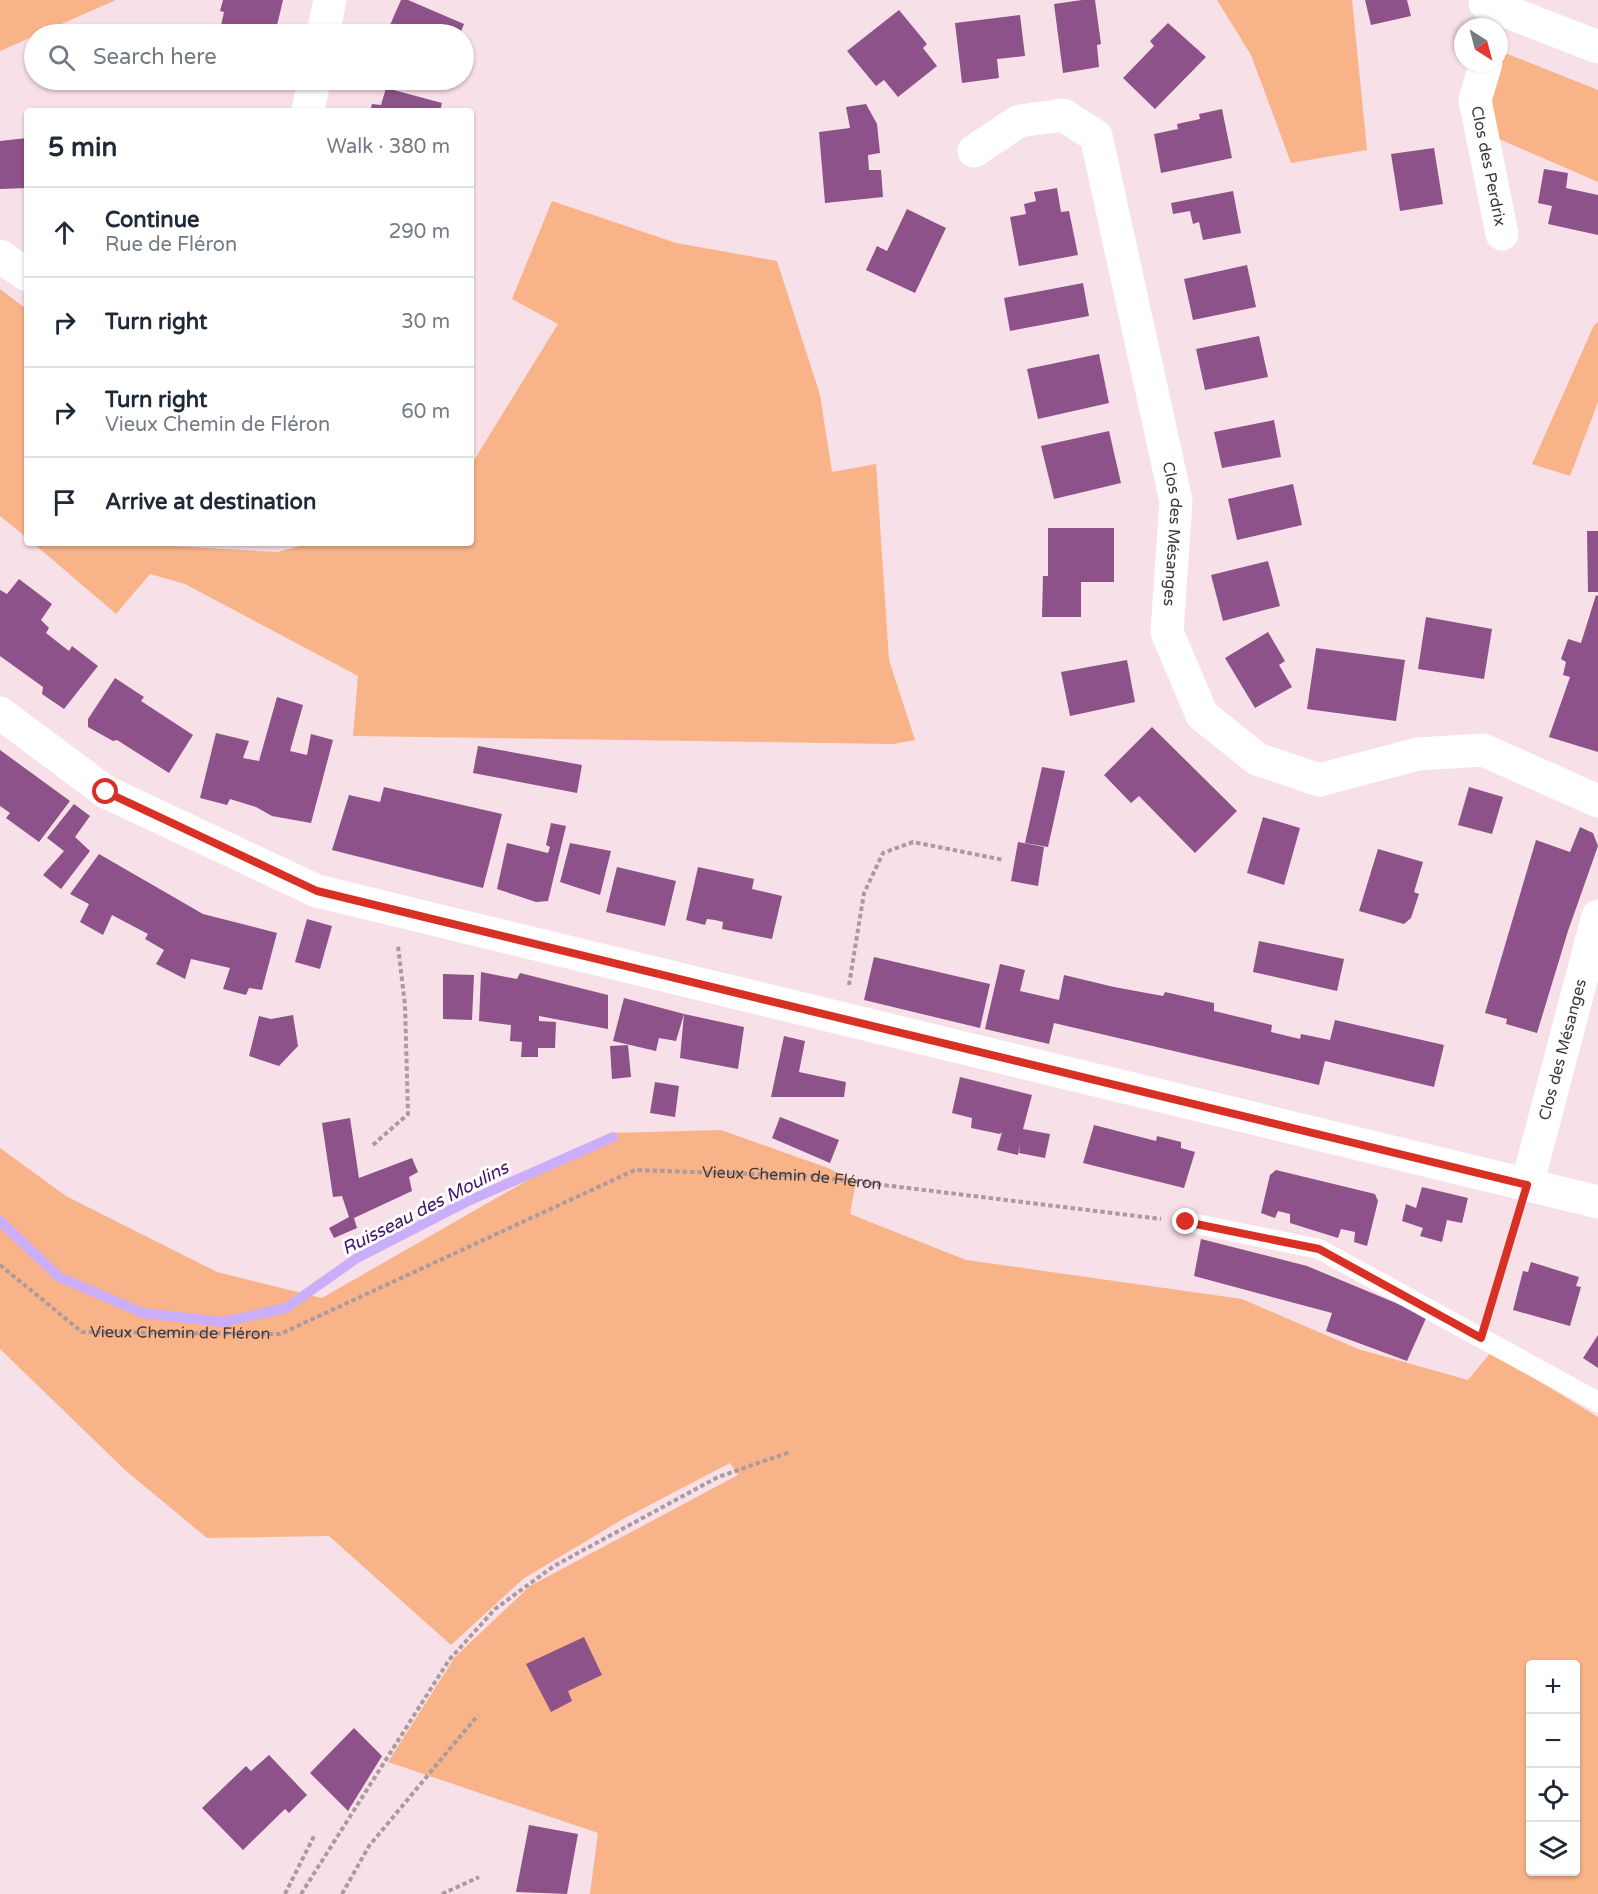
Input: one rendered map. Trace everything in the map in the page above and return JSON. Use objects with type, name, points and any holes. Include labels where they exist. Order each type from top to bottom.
[{"type":"street","points":[[325,24],[330,0]]},
{"type":"street","points":[[1485,10],[1598,47]]},
{"type":"street","name":"Clos des Perdrix","points":[[1483,72],[1475,100],[1502,234]]},
{"type":"street","points":[[309,108],[312,90]]},
{"type":"street","name":"Clos des Mésanges","points":[[974,152],[1018,121],[1063,115],[1096,135],[1176,501],[1167,632],[1202,715],[1257,759],[1320,780],[1418,754],[1483,750],[1598,801]]},
{"type":"street","points":[[0,256],[24,272]]},
{"type":"street","points":[[0,713],[106,792],[317,891],[1598,1202]]},
{"type":"street","name":"Clos des Mésanges","points":[[1527,1185],[1598,916]]},
{"type":"lane","points":[[1186,1222],[1319,1249],[1598,1402]]},
{"type":"path","points":[[843,1019],[864,893],[883,854],[913,842],[1004,860]]},
{"type":"path","points":[[373,1145],[408,1114],[405,1005],[397,936],[391,909]]},
{"type":"path","name":"Vieux Chemin de Fléron","points":[[0,1265],[82,1332],[280,1334],[635,1170],[810,1176],[1186,1222]]},
{"type":"path","points":[[1481,1338],[1527,1185]]},
{"type":"path","points":[[301,1894],[449,1660],[495,1608],[554,1566],[718,1477],[790,1452]]},
{"type":"path","points":[[342,1894],[369,1846],[478,1715]]},
{"type":"path","points":[[285,1894],[314,1836]]},
{"type":"path","points":[[442,1894],[480,1877]]},
{"type":"shaded area","points":[[0,0],[116,0],[61,24],[24,24],[24,40],[0,51]]},
{"type":"shaded area","points":[[1217,0],[1352,0],[1367,150],[1291,163],[1251,55]]},
{"type":"shaded area","points":[[1508,54],[1598,90],[1598,182],[1490,135],[1477,108],[1495,72],[1508,72]]},
{"type":"shaded area","points":[[552,201],[676,243],[777,261],[820,395],[832,472],[876,464],[889,660],[915,740],[893,744],[353,736],[358,676],[185,584],[150,574],[116,614],[37,546],[170,546],[277,552],[301,546],[474,546],[474,460],[558,324],[512,299]]},
{"type":"shaded area","points":[[0,289],[24,307],[24,536],[0,516]]},
{"type":"shaded area","points":[[1598,322],[1598,402],[1570,476],[1532,464],[1594,325]]},
{"type":"shaded area","points":[[721,1130],[828,1168],[856,1182],[850,1214],[966,1260],[1242,1299],[1358,1349],[1468,1380],[1491,1352],[1598,1417],[1598,1894],[590,1894],[598,1833],[388,1762],[455,1657],[530,1586],[738,1475],[730,1463],[623,1519],[523,1579],[451,1645],[329,1536],[207,1538],[125,1470],[0,1349],[0,1148],[66,1196],[217,1272],[322,1298],[610,1133]]},
{"type":"building","points":[[223,0],[283,0],[277,24],[221,24],[224,12],[220,11]]},
{"type":"building","points":[[401,0],[408,0],[464,24],[390,24]]},
{"type":"building","points":[[1095,0],[1101,44],[1097,45],[1099,67],[1063,73],[1054,4]]},
{"type":"building","points":[[1365,0],[1407,0],[1411,16],[1371,25]]},
{"type":"building","points":[[899,10],[927,44],[923,48],[937,66],[898,97],[884,80],[876,86],[847,51]]},
{"type":"building","points":[[1020,15],[1025,56],[997,59],[999,78],[962,83],[955,23]]},
{"type":"building","points":[[1168,23],[1206,57],[1155,109],[1123,78],[1154,46],[1150,41]]},
{"type":"building","points":[[385,90],[393,90],[442,103],[441,108],[371,108],[372,104],[381,105]]},
{"type":"building","points":[[866,104],[877,124],[880,153],[868,155],[869,170],[881,170],[883,197],[825,203],[819,132],[850,128],[846,107]]},
{"type":"building","points":[[1222,109],[1232,158],[1161,173],[1154,134],[1178,129],[1177,124],[1200,119],[1199,114]]},
{"type":"building","points":[[24,138],[24,188],[0,189],[0,141]]},
{"type":"building","points":[[1434,148],[1443,204],[1400,211],[1391,154]]},
{"type":"building","points":[[1544,169],[1568,173],[1566,188],[1598,195],[1598,235],[1548,224],[1552,206],[1538,203]]},
{"type":"building","points":[[1057,188],[1061,212],[1069,211],[1078,255],[1019,266],[1010,217],[1026,214],[1024,204],[1036,201],[1034,192]]},
{"type":"building","points":[[1233,191],[1241,233],[1203,240],[1199,222],[1193,224],[1190,211],[1173,214],[1171,203]]},
{"type":"building","points":[[907,209],[946,228],[915,293],[866,270],[877,246],[887,251]]},
{"type":"building","points":[[1247,265],[1256,307],[1193,320],[1184,279]]},
{"type":"building","points":[[1083,283],[1089,316],[1010,331],[1004,298]]},
{"type":"building","points":[[1259,336],[1268,377],[1205,390],[1196,349]]},
{"type":"building","points":[[1099,354],[1109,403],[1038,419],[1027,369]]},
{"type":"building","points":[[1274,420],[1281,457],[1222,468],[1214,432]]},
{"type":"building","points":[[1109,431],[1121,483],[1054,499],[1041,446]]},
{"type":"building","points":[[1293,484],[1302,525],[1237,540],[1228,499]]},
{"type":"building","points":[[1048,528],[1114,528],[1114,582],[1081,582],[1081,617],[1042,617],[1043,576],[1048,576]]},
{"type":"building","points":[[1587,531],[1598,531],[1598,592],[1588,592]]},
{"type":"building","points":[[1268,561],[1280,606],[1223,621],[1211,575]]},
{"type":"building","points":[[19,579],[52,604],[41,620],[49,628],[46,633],[69,651],[72,646],[98,666],[64,709],[42,694],[43,687],[0,656],[0,590],[7,594]]},
{"type":"building","points":[[1596,595],[1598,596],[1598,752],[1549,737],[1570,677],[1563,675],[1566,662],[1561,659],[1568,639],[1581,643]]},
{"type":"building","points":[[1426,617],[1492,629],[1484,679],[1418,669]]},
{"type":"building","points":[[1268,632],[1285,661],[1279,665],[1292,687],[1255,708],[1225,658]]},
{"type":"building","points":[[1316,648],[1405,660],[1396,721],[1307,709]]},
{"type":"building","points":[[1127,660],[1135,702],[1070,716],[1061,672]]},
{"type":"building","points":[[115,678],[144,697],[141,701],[193,735],[169,773],[117,740],[113,741],[88,727],[88,719]]},
{"type":"building","points":[[277,697],[303,705],[290,751],[307,755],[311,734],[333,740],[311,823],[272,816],[256,807],[230,799],[227,805],[200,798],[216,733],[249,741],[243,758],[259,761]]},
{"type":"building","points":[[1152,727],[1237,811],[1195,853],[1139,796],[1131,803],[1104,775]]},
{"type":"building","points":[[478,746],[582,765],[577,793],[473,773]]},
{"type":"building","points":[[0,750],[70,801],[39,842],[6,818],[10,813],[0,806]]},
{"type":"building","points":[[1042,767],[1065,771],[1048,847],[1025,843]]},
{"type":"building","points":[[384,787],[502,814],[483,888],[332,850],[349,795],[380,802]]},
{"type":"building","points":[[1469,787],[1503,797],[1492,834],[1458,825]]},
{"type":"building","points":[[74,804],[90,816],[75,837],[90,851],[61,889],[43,875],[64,851],[47,838]]},
{"type":"building","points":[[1263,817],[1300,828],[1284,885],[1247,873]]},
{"type":"building","points":[[551,823],[566,826],[548,901],[536,902],[497,889],[507,843],[548,853],[550,847],[546,845]]},
{"type":"building","points":[[1580,827],[1593,833],[1598,846],[1568,931],[1537,1033],[1506,1024],[1507,1019],[1485,1013],[1536,840],[1570,852]]},
{"type":"building","points":[[1018,842],[1044,847],[1038,886],[1011,881]]},
{"type":"building","points":[[570,843],[611,851],[600,895],[560,882]]},
{"type":"building","points":[[1378,849],[1423,862],[1414,892],[1419,894],[1411,918],[1404,924],[1359,911]]},
{"type":"building","points":[[99,854],[203,914],[277,933],[262,990],[249,988],[246,995],[223,989],[230,968],[191,959],[185,979],[156,964],[164,950],[145,939],[148,934],[112,915],[103,935],[80,922],[89,904],[70,894]]},
{"type":"building","points":[[617,867],[676,881],[665,926],[606,912]]},
{"type":"building","points":[[698,867],[754,879],[752,889],[782,896],[772,939],[722,929],[723,922],[715,920],[707,919],[705,925],[686,920]]},
{"type":"building","points":[[307,919],[332,926],[320,969],[295,962]]},
{"type":"building","points":[[1259,941],[1344,959],[1337,991],[1253,972]]},
{"type":"building","points":[[874,957],[990,984],[980,1028],[864,1000]]},
{"type":"building","points":[[1000,964],[1025,970],[1020,991],[1059,1000],[1064,975],[1114,987],[1163,996],[1165,992],[1214,1003],[1214,1011],[1272,1025],[1271,1032],[1300,1039],[1301,1034],[1330,1040],[1335,1020],[1444,1045],[1434,1087],[1325,1061],[1319,1085],[1054,1023],[1049,1044],[985,1029]]},
{"type":"building","points":[[481,972],[517,979],[520,973],[608,995],[608,1029],[539,1016],[539,1021],[556,1022],[555,1048],[538,1048],[538,1057],[521,1057],[522,1042],[510,1041],[511,1025],[479,1021]]},
{"type":"building","points":[[443,974],[474,975],[472,1020],[443,1019]]},
{"type":"building","points":[[624,998],[684,1014],[676,1041],[659,1038],[656,1051],[613,1041]]},
{"type":"building","points":[[684,1014],[744,1027],[738,1069],[680,1058]]},
{"type":"building","points":[[293,1015],[298,1046],[279,1066],[249,1056],[259,1016],[271,1019]]},
{"type":"building","points":[[784,1036],[805,1041],[799,1072],[846,1082],[844,1097],[771,1097]]},
{"type":"building","points":[[628,1045],[631,1077],[612,1079],[610,1046]]},
{"type":"building","points":[[960,1077],[1032,1095],[1023,1129],[1050,1134],[1045,1158],[1019,1153],[1020,1143],[1018,1155],[997,1150],[1002,1132],[1000,1134],[971,1128],[972,1118],[952,1113]]},
{"type":"building","points":[[655,1082],[679,1086],[675,1117],[650,1113]]},
{"type":"building","points":[[780,1117],[839,1140],[830,1163],[772,1138]]},
{"type":"building","points":[[350,1118],[359,1178],[412,1158],[418,1172],[409,1177],[412,1191],[354,1218],[357,1228],[334,1238],[329,1228],[349,1217],[342,1196],[333,1197],[322,1123]]},
{"type":"building","points":[[1094,1125],[1156,1141],[1157,1136],[1181,1142],[1181,1148],[1195,1152],[1184,1188],[1083,1163]]},
{"type":"building","points":[[1276,1170],[1375,1194],[1378,1201],[1367,1246],[1354,1242],[1355,1232],[1341,1229],[1338,1238],[1290,1223],[1290,1214],[1278,1211],[1275,1218],[1261,1213],[1270,1175]]},
{"type":"building","points":[[1422,1187],[1468,1198],[1462,1223],[1447,1220],[1442,1242],[1420,1236],[1423,1228],[1402,1221],[1406,1204],[1416,1208]]},
{"type":"building","points":[[1201,1239],[1307,1266],[1427,1316],[1407,1361],[1326,1331],[1332,1313],[1194,1276]]},
{"type":"building","points":[[1531,1262],[1579,1277],[1576,1286],[1581,1287],[1570,1326],[1513,1310],[1523,1271],[1528,1272]]},
{"type":"building","points":[[1598,1335],[1598,1368],[1583,1358]]},
{"type":"building","points":[[584,1637],[602,1675],[568,1691],[572,1701],[551,1712],[526,1664]]},
{"type":"building","points":[[354,1728],[382,1756],[348,1811],[310,1773]]},
{"type":"building","points":[[269,1755],[307,1795],[289,1813],[285,1809],[243,1850],[202,1808],[246,1766],[251,1771]]},
{"type":"building","points":[[529,1825],[578,1834],[567,1894],[516,1892]]},
{"type":"waterway","name":"Ruisseau des Moulins","points":[[0,1221],[59,1277],[143,1313],[223,1322],[286,1308],[357,1258],[466,1202],[613,1137]]},
{"type":"route","points":[[106,792],[317,891],[1527,1185],[1481,1338],[1319,1249],[1186,1222]]}]
